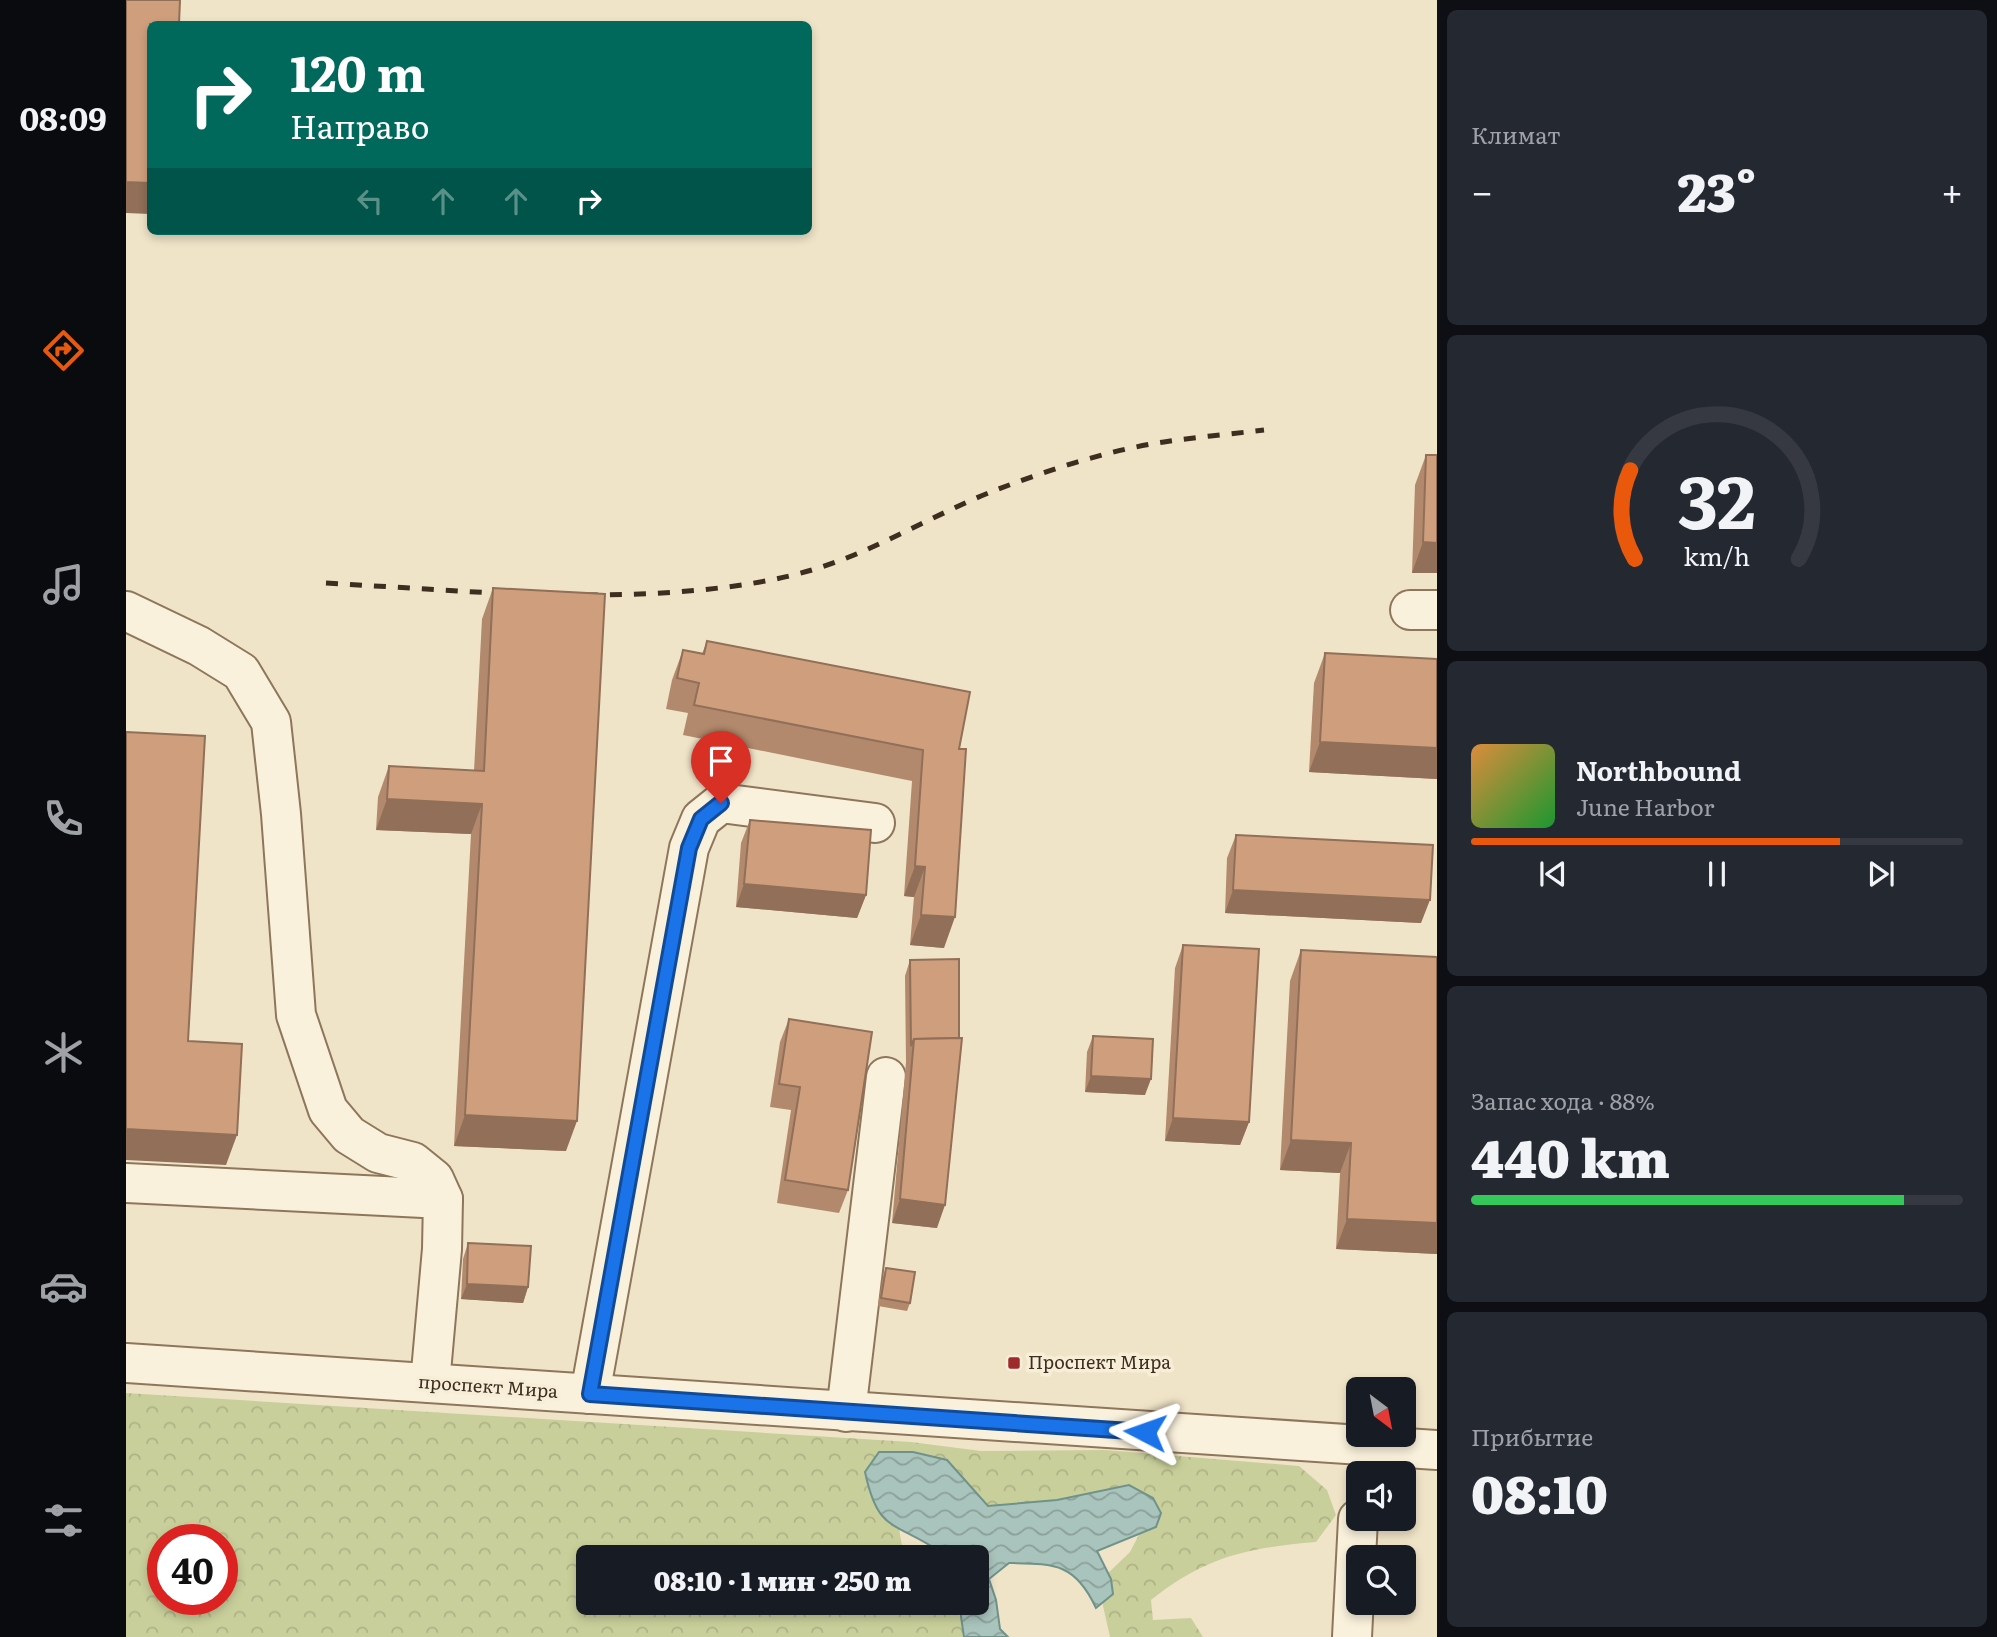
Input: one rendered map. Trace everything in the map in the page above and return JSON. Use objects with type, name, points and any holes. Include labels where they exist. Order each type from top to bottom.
[{"type":"street","points":[[126,611],[199,646],[241,672],[271,722],[296,1015],[328,1110],[349,1135],[378,1153],[413,1162],[434,1179],[443,1199],[442,1249],[430,1383]]},
{"type":"street","points":[[590,1394],[689,848],[701,819],[721,803],[875,822]]},
{"type":"street","points":[[846,1412],[886,1077]]},
{"type":"street","points":[[126,1183],[443,1199]]},
{"type":"street","name":"проспект Мира","points":[[126,1363],[846,1412],[1361,1460],[1437,1450]]},
{"type":"street","points":[[1352,1637],[1357,1531]]},
{"type":"green space","points":[[126,1393],[911,1442],[981,1451],[1105,1450],[1299,1466],[1327,1490],[1336,1515],[1316,1542],[1269,1547],[1228,1557],[1190,1573],[1151,1600],[1153,1620],[1191,1618],[1203,1637],[1110,1637],[1103,1606],[1103,1578],[1130,1552],[1147,1519],[897,1517],[902,1545],[576,1545],[576,1615],[959,1615],[980,1637],[126,1637]]},
{"type":"water","points":[[879,1452],[913,1452],[947,1460],[988,1506],[1057,1500],[1129,1485],[1153,1498],[1161,1513],[1156,1527],[1097,1551],[1111,1579],[1113,1594],[1096,1608],[1080,1582],[1062,1569],[1039,1564],[1009,1563],[989,1579],[989,1545],[929,1545],[899,1529],[882,1516],[876,1506],[865,1472]]},
{"type":"water","points":[[989,1579],[996,1600],[1000,1629],[1008,1637],[964,1637],[961,1615],[989,1615]]},
{"type":"building","points":[[126,0],[180,0],[179,21],[147,21],[147,183],[126,182]]},
{"type":"building","points":[[1426,455],[1437,455],[1437,543],[1423,542]]},
{"type":"building","points":[[493,588],[605,594],[577,1121],[465,1115],[482,804],[387,799],[389,766],[484,771]]},
{"type":"building","points":[[707,641],[970,692],[959,749],[966,749],[955,917],[921,915],[925,867],[915,866],[923,750],[694,705],[699,683],[677,678],[683,650],[704,654]]},
{"type":"building","points":[[1325,653],[1437,659],[1437,748],[1320,742]]},
{"type":"building","points":[[126,732],[205,736],[188,1041],[242,1044],[237,1135],[126,1129]]},
{"type":"building","points":[[750,820],[871,830],[866,895],[744,884]]},
{"type":"building","points":[[1236,835],[1433,845],[1430,900],[1233,890]]},
{"type":"building","points":[[1183,945],[1259,949],[1249,1122],[1173,1118]]},
{"type":"building","points":[[1301,950],[1437,957],[1437,1223],[1347,1219],[1351,1143],[1291,1140]]},
{"type":"building","points":[[959,959],[959,1038],[914,1039],[911,1046],[910,960]]},
{"type":"building","points":[[789,1019],[872,1032],[848,1190],[785,1180],[800,1087],[779,1084]]},
{"type":"building","points":[[1093,1036],[1153,1039],[1151,1079],[1091,1076]]},
{"type":"building","points":[[962,1038],[945,1205],[900,1199],[914,1039]]},
{"type":"building","points":[[468,1243],[531,1246],[528,1287],[467,1284]]},
{"type":"building","points":[[886,1268],[915,1272],[910,1303],[881,1298]]},
{"type":"railway","points":[[586,595],[700,590],[786,577],[836,562],[973,500],[1079,462],[1143,446],[1264,430]]},
{"type":"railway","points":[[326,583],[509,594]]},
{"type":"place","name":"Проспект Мира","points":[[1014,1363]]},
{"type":"route","points":[[721,803],[701,819],[689,848],[590,1394],[1145,1432]]}]
